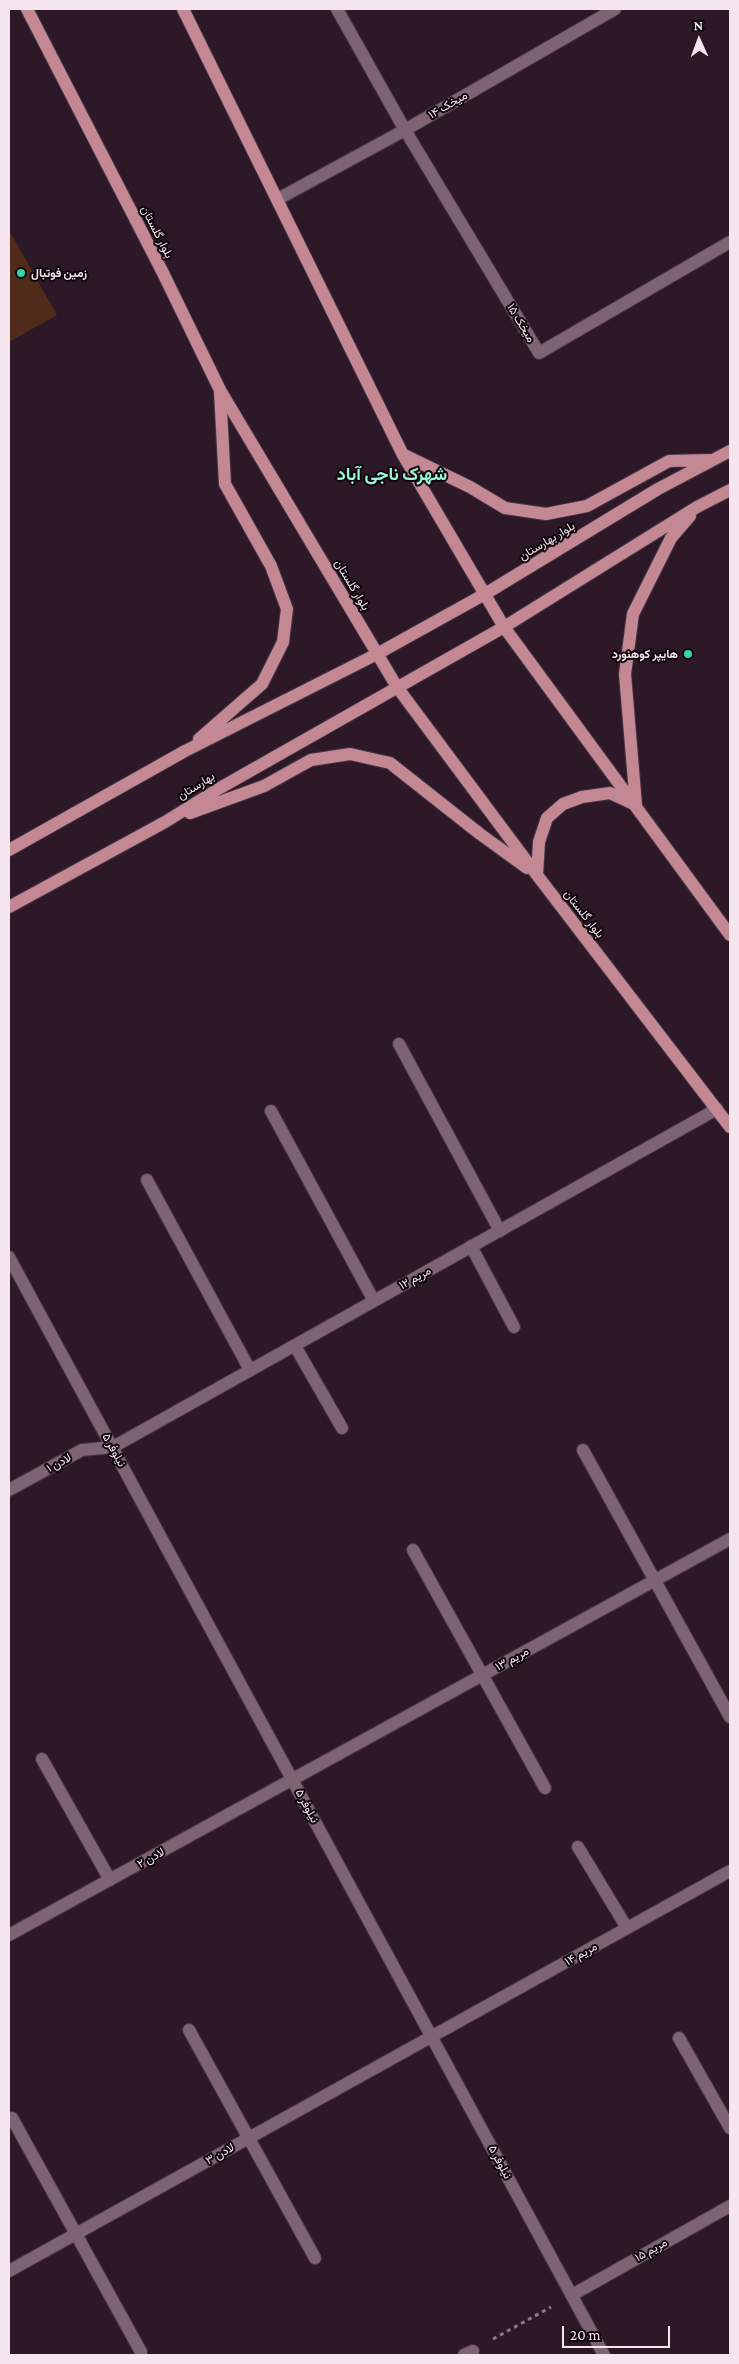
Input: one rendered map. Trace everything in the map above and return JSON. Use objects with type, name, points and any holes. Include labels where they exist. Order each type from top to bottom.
[{"type":"main road","name":"بلوار گلستان","points":[[27,9],[158,264],[220,390],[397,688],[536,875],[730,1127]]},
{"type":"main road","points":[[183,9],[278,198],[403,455],[504,627],[730,936]]},
{"type":"main road","points":[[185,751],[262,684],[283,642],[287,608],[271,566],[225,484],[220,390]]},
{"type":"main road","name":"بلوار بهارستان","points":[[377,654],[485,594],[658,489],[730,451]]},
{"type":"main road","points":[[403,455],[470,487],[505,508],[546,514],[587,506],[669,461],[712,460]]},
{"type":"main road","points":[[397,688],[504,627],[697,507],[730,490]]},
{"type":"main road","points":[[636,805],[625,674],[632,614],[671,538],[697,507]]},
{"type":"main road","points":[[9,850],[185,751],[377,654]]},
{"type":"main road","name":"بهارستان","points":[[9,907],[165,822],[220,788],[397,688]]},
{"type":"main road","points":[[165,822],[264,786],[311,760],[350,754],[390,763],[480,834],[536,875]]},
{"type":"main road","points":[[536,875],[539,842],[547,818],[563,804],[582,796],[610,793],[636,805]]},
{"type":"street","points":[[337,9],[405,130]]},
{"type":"street","name":"میخک ۱۴","points":[[278,198],[405,130],[615,9]]},
{"type":"street","name":"میخک ۱۵","points":[[405,130],[539,353],[730,242]]},
{"type":"street","points":[[398,1044],[500,1231]]},
{"type":"street","name":"مریم ۱۲","points":[[113,1447],[717,1109]]},
{"type":"street","points":[[271,1110],[374,1301]]},
{"type":"street","points":[[147,1180],[250,1370]]},
{"type":"street","points":[[471,1246],[514,1326]]},
{"type":"street","name":"نیلوفر ۵","points":[[9,1257],[604,2355]]},
{"type":"street","points":[[295,1346],[342,1428]]},
{"type":"street","name":"لادن ۱","points":[[9,1490],[82,1450],[113,1447]]},
{"type":"street","points":[[583,1450],[730,1717]]},
{"type":"street","name":"مریم ۱۳","points":[[293,1780],[730,1539]]},
{"type":"street","points":[[413,1550],[545,1788]]},
{"type":"street","points":[[42,1759],[110,1880]]},
{"type":"street","name":"لادن ۲","points":[[9,1935],[293,1780]]},
{"type":"street","points":[[578,1847],[627,1928]]},
{"type":"street","name":"مریم ۱۴","points":[[432,2037],[730,1871]]},
{"type":"street","points":[[189,2030],[315,2258]]},
{"type":"street","name":"لادن ۳","points":[[9,2271],[432,2037]]},
{"type":"street","points":[[679,2038],[730,2128]]},
{"type":"street","points":[[12,2118],[141,2352]]},
{"type":"street","name":"مریم ۱۵","points":[[572,2295],[730,2206]]},
{"type":"path","points":[[469,2353],[572,2295]]},
{"type":"shaded area","name":"زمین فوتبال","points":[[9,230],[57,315],[9,342]]},
{"type":"place","name":"زمین فوتبال","points":[[21,273]]},
{"type":"place","name":"هایپر کوهنورد","points":[[688,654]]},
{"type":"district","name":"شهرک ناجی آباد","points":[[392,474]]}]
